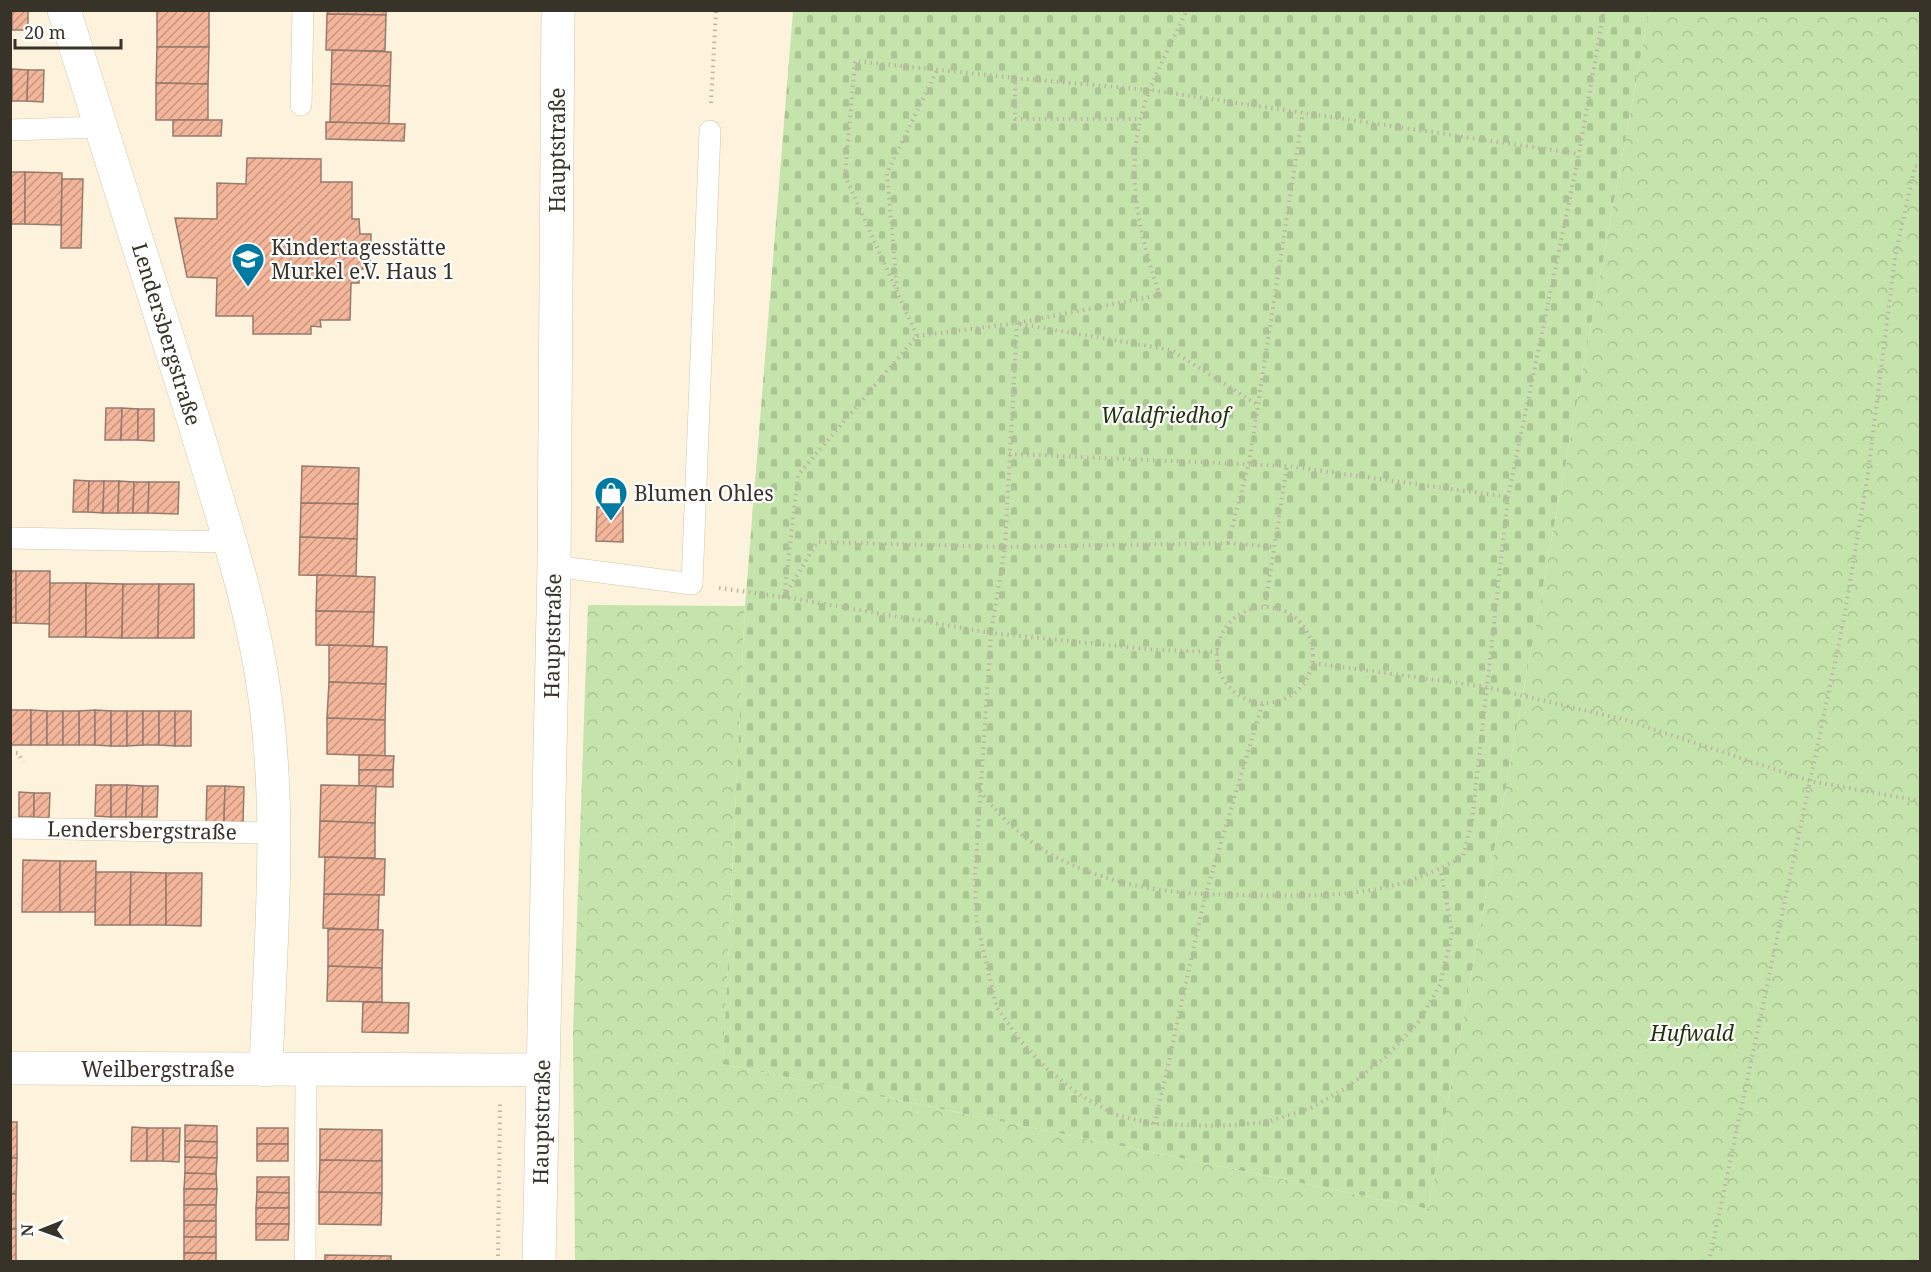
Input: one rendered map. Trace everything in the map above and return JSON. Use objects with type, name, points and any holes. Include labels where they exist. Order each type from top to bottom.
[{"type":"street","name":"Lendersbergstraße","points":[[64,10],[145,263],[230,542],[256,645],[265,698],[272,767],[273,833],[266,1070]]},
{"type":"street","name":"Hauptstraße","points":[[539,1262],[554,566],[558,10]]},
{"type":"street","name":"Weilbergstraße","points":[[10,1068],[306,1071],[542,1070]]},
{"type":"lane","points":[[301,105],[303,10]]},
{"type":"lane","points":[[10,130],[100,127]]},
{"type":"lane","points":[[554,566],[692,584],[710,131]]},
{"type":"lane","points":[[10,538],[230,542]]},
{"type":"lane","name":"Lendersbergstraße","points":[[10,828],[273,833]]},
{"type":"lane","points":[[305,1262],[306,1071]]},
{"type":"path","points":[[710,131],[716,10]]},
{"type":"path","points":[[784,597],[798,475],[917,336],[1017,323],[1160,295],[1143,247],[1136,199],[1135,155],[1141,119],[1150,90],[1186,10]]},
{"type":"path","points":[[980,791],[1000,816],[1026,838],[1055,857],[1119,881],[1206,896],[1317,897],[1390,886],[1441,869],[1463,856],[1472,821],[1508,497],[1579,154],[1604,10]]},
{"type":"path","points":[[917,336],[845,176],[855,62],[1150,90],[1579,154]]},
{"type":"path","points":[[897,292],[888,173],[937,70]]},
{"type":"path","points":[[1015,78],[1015,119],[1141,119]]},
{"type":"path","points":[[1228,543],[1249,463],[1303,113]]},
{"type":"path","points":[[1709,1262],[1849,590],[1868,474],[1895,256],[1915,166],[1920,165]]},
{"type":"path","points":[[1017,323],[1171,351],[1258,405]]},
{"type":"path","points":[[1017,323],[1005,547],[991,633],[975,874],[976,919],[997,1008],[1046,1068],[1081,1096],[1116,1115],[1155,1124],[1208,1126],[1266,1122],[1311,1108],[1346,1088],[1387,1056],[1418,1023],[1440,984],[1452,933],[1441,869]]},
{"type":"path","points":[[1010,454],[1287,466],[1508,497]]},
{"type":"path","points":[[1265,606],[1287,466]]},
{"type":"path","points":[[784,597],[818,542],[1005,547],[1228,543],[1275,547]]},
{"type":"path","points":[[692,584],[784,597],[991,633],[1156,650],[1218,652]]},
{"type":"path","points":[[1265,606],[1288,612],[1305,627],[1312,642],[1313,663],[1305,681],[1294,693],[1280,700],[1263,702],[1242,697],[1230,686],[1223,677],[1218,652],[1222,635],[1231,621],[1255,607],[1265,606]]},
{"type":"path","points":[[1313,663],[1486,687],[1626,720],[1810,781],[1920,801]]},
{"type":"path","points":[[1155,1124],[1206,896],[1263,702]]},
{"type":"path","points":[[10,753],[18,753],[23,762]]},
{"type":"path","points":[[498,1262],[501,1070]]},
{"type":"green space","name":"Waldfriedhof","points":[[793,11],[1649,11],[1428,1209],[723,1064],[745,606]]},
{"type":"green space","name":"Hufwald","points":[[1649,11],[1920,11],[1920,1261],[575,1262],[573,1033],[588,605],[745,606],[723,1064],[1428,1209]]},
{"type":"building","points":[[12,10],[28,10],[28,30],[12,30]]},
{"type":"building","points":[[157,10],[209,11],[209,47],[157,47]]},
{"type":"building","points":[[328,10],[386,10],[386,15],[327,14]]},
{"type":"building","points":[[327,14],[386,15],[385,51],[326,50]]},
{"type":"building","points":[[157,47],[209,47],[208,84],[156,83]]},
{"type":"building","points":[[332,50],[391,52],[390,86],[331,84]]},
{"type":"building","points":[[12,69],[28,70],[27,101],[12,101]]},
{"type":"building","points":[[28,70],[44,70],[43,102],[27,101]]},
{"type":"building","points":[[156,83],[208,84],[208,120],[156,120]]},
{"type":"building","points":[[331,84],[390,86],[389,124],[330,122]]},
{"type":"building","points":[[173,120],[222,120],[221,136],[173,136]]},
{"type":"building","points":[[326,122],[405,124],[404,141],[326,139]]},
{"type":"building","points":[[247,158],[321,159],[321,182],[352,182],[352,219],[359,219],[360,234],[371,234],[370,269],[359,269],[359,283],[351,283],[350,320],[320,320],[321,327],[311,326],[311,334],[253,334],[253,316],[216,316],[217,278],[187,277],[175,218],[217,219],[217,183],[246,184]]},
{"type":"building","points":[[10,172],[25,172],[25,224],[10,224]]},
{"type":"building","points":[[25,172],[62,173],[61,225],[25,224]]},
{"type":"building","points":[[62,179],[83,179],[81,248],[61,248]]},
{"type":"building","points":[[106,408],[122,408],[121,440],[105,440]]},
{"type":"building","points":[[122,408],[138,409],[138,440],[121,440]]},
{"type":"building","points":[[138,409],[154,409],[154,441],[138,440]]},
{"type":"building","points":[[302,466],[359,468],[358,504],[301,503]]},
{"type":"building","points":[[74,480],[89,481],[88,512],[73,512]]},
{"type":"building","points":[[89,481],[104,481],[103,513],[88,512]]},
{"type":"building","points":[[104,481],[119,481],[118,513],[103,513]]},
{"type":"building","points":[[119,481],[134,482],[133,513],[118,513]]},
{"type":"building","points":[[134,482],[149,482],[148,513],[133,513]]},
{"type":"building","points":[[149,482],[179,482],[178,514],[148,513]]},
{"type":"building","points":[[301,503],[358,504],[357,539],[300,537]]},
{"type":"building","points":[[597,507],[623,507],[623,542],[596,541]]},
{"type":"building","points":[[300,537],[357,539],[356,576],[299,575]]},
{"type":"building","points":[[10,571],[16,571],[16,623],[10,623]]},
{"type":"building","points":[[16,571],[50,571],[50,624],[16,623]]},
{"type":"building","points":[[317,575],[375,577],[374,612],[316,611]]},
{"type":"building","points":[[50,583],[86,583],[86,637],[49,637]]},
{"type":"building","points":[[86,583],[123,584],[122,638],[86,637]]},
{"type":"building","points":[[123,584],[159,584],[158,638],[122,638]]},
{"type":"building","points":[[159,584],[194,584],[194,638],[158,638]]},
{"type":"building","points":[[316,611],[374,612],[373,646],[316,645]]},
{"type":"building","points":[[329,645],[387,647],[386,684],[329,682]]},
{"type":"building","points":[[329,682],[386,684],[385,720],[327,718]]},
{"type":"building","points":[[10,710],[31,710],[31,745],[10,745]]},
{"type":"building","points":[[31,710],[47,711],[47,745],[31,745]]},
{"type":"building","points":[[95,710],[95,745],[79,745],[79,711]]},
{"type":"building","points":[[95,710],[111,711],[111,746],[95,745]]},
{"type":"building","points":[[47,711],[63,711],[63,745],[47,745]]},
{"type":"building","points":[[63,711],[79,711],[79,745],[63,745]]},
{"type":"building","points":[[111,711],[127,711],[127,746],[111,746]]},
{"type":"building","points":[[127,711],[143,711],[143,745],[127,746]]},
{"type":"building","points":[[143,711],[159,711],[159,745],[143,745]]},
{"type":"building","points":[[159,711],[175,711],[175,746],[159,745]]},
{"type":"building","points":[[175,711],[191,711],[191,746],[175,746]]},
{"type":"building","points":[[327,718],[385,720],[385,756],[327,754]]},
{"type":"building","points":[[359,755],[394,756],[393,770],[359,770]]},
{"type":"building","points":[[359,770],[393,770],[393,787],[359,786]]},
{"type":"building","points":[[96,785],[111,785],[111,817],[95,816]]},
{"type":"building","points":[[111,785],[127,785],[126,817],[111,817]]},
{"type":"building","points":[[127,785],[143,786],[142,817],[126,817]]},
{"type":"building","points":[[321,785],[376,786],[375,823],[320,821]]},
{"type":"building","points":[[143,786],[158,786],[157,817],[142,817]]},
{"type":"building","points":[[207,786],[225,786],[224,823],[206,823]]},
{"type":"building","points":[[225,786],[244,787],[243,823],[224,823]]},
{"type":"building","points":[[19,792],[34,793],[34,817],[19,817]]},
{"type":"building","points":[[34,793],[50,793],[49,818],[34,817]]},
{"type":"building","points":[[320,821],[375,823],[375,858],[319,857]]},
{"type":"building","points":[[325,857],[385,859],[384,895],[324,894]]},
{"type":"building","points":[[23,860],[60,861],[60,912],[22,912]]},
{"type":"building","points":[[60,861],[96,861],[95,912],[60,912]]},
{"type":"building","points":[[96,872],[131,872],[130,925],[95,925]]},
{"type":"building","points":[[131,872],[166,873],[166,925],[130,925]]},
{"type":"building","points":[[166,873],[202,873],[201,926],[166,925]]},
{"type":"building","points":[[324,894],[379,895],[378,930],[323,928]]},
{"type":"building","points":[[328,929],[383,930],[382,968],[328,966]]},
{"type":"building","points":[[328,966],[382,968],[382,1002],[327,1001]]},
{"type":"building","points":[[363,1002],[409,1003],[408,1033],[362,1032]]},
{"type":"building","points":[[10,1122],[17,1122],[17,1158],[10,1158]]},
{"type":"building","points":[[185,1125],[217,1126],[217,1142],[185,1141]]},
{"type":"building","points":[[132,1127],[147,1128],[147,1161],[131,1161]]},
{"type":"building","points":[[147,1128],[163,1128],[163,1161],[147,1161]]},
{"type":"building","points":[[163,1128],[180,1128],[179,1162],[163,1161]]},
{"type":"building","points":[[257,1128],[288,1128],[288,1144],[257,1144]]},
{"type":"building","points":[[320,1129],[382,1130],[382,1161],[320,1160]]},
{"type":"building","points":[[185,1141],[217,1142],[217,1158],[185,1157]]},
{"type":"building","points":[[257,1144],[288,1144],[288,1161],[257,1161]]},
{"type":"building","points":[[185,1157],[217,1158],[216,1174],[185,1173]]},
{"type":"building","points":[[10,1158],[17,1158],[16,1194],[10,1194]]},
{"type":"building","points":[[320,1160],[382,1161],[382,1193],[319,1192]]},
{"type":"building","points":[[185,1173],[216,1174],[217,1189],[184,1189]]},
{"type":"building","points":[[257,1177],[289,1177],[289,1193],[257,1192]]},
{"type":"building","points":[[184,1189],[217,1189],[216,1205],[184,1205]]},
{"type":"building","points":[[257,1192],[289,1193],[289,1208],[256,1208]]},
{"type":"building","points":[[319,1192],[382,1193],[381,1225],[319,1224]]},
{"type":"building","points":[[10,1194],[16,1194],[16,1229],[10,1229]]},
{"type":"building","points":[[184,1205],[216,1205],[216,1221],[184,1221]]},
{"type":"building","points":[[256,1208],[289,1208],[289,1224],[256,1224]]},
{"type":"building","points":[[184,1221],[216,1221],[216,1237],[184,1237]]},
{"type":"building","points":[[256,1224],[289,1224],[288,1240],[256,1240]]},
{"type":"building","points":[[10,1229],[16,1229],[16,1262],[10,1262]]},
{"type":"building","points":[[184,1237],[216,1237],[216,1253],[184,1253]]},
{"type":"building","points":[[184,1253],[216,1253],[216,1262],[184,1262]]},
{"type":"building","points":[[325,1255],[391,1256],[391,1262],[325,1262]]},
{"type":"place","name":"Kindertagesstätte Murkel e.V. Haus 1","points":[[248,288]]},
{"type":"place","name":"Blumen Ohles","points":[[611,522]]}]
